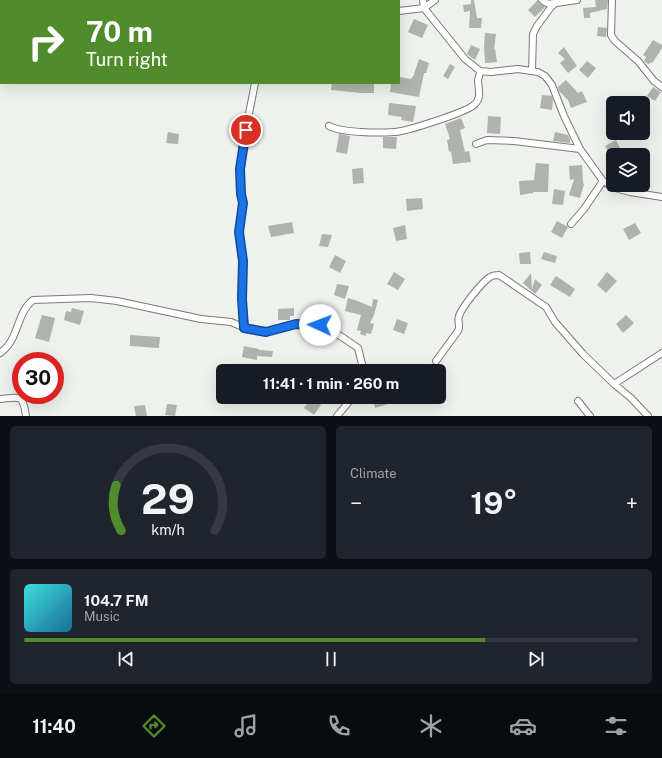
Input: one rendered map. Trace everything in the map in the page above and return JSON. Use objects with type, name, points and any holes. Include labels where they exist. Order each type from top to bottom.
[{"type":"street","points":[[422,0],[424,8],[465,59],[480,71],[491,72],[518,69],[532,71],[545,76],[552,85],[564,116],[580,149],[603,182],[614,188],[662,197]]},
{"type":"street","points":[[400,11],[424,8],[435,0]]},
{"type":"street","points":[[542,0],[548,4],[577,0]]},
{"type":"street","points":[[612,0],[610,35],[638,61],[654,81],[662,87]]},
{"type":"street","points":[[532,71],[533,34],[551,7],[556,3]]},
{"type":"street","points":[[329,126],[339,130],[395,132],[457,113],[476,104],[479,97],[478,79],[480,71]]},
{"type":"street","points":[[244,328],[242,299],[243,261],[239,232],[243,203],[241,194],[240,169],[244,139],[256,84]]},
{"type":"street","points":[[476,144],[487,140],[514,141],[580,149]]},
{"type":"street","points":[[571,224],[584,209],[603,182]]},
{"type":"street","points":[[436,361],[458,331],[460,326],[460,315],[472,296],[481,284],[489,277],[494,274],[499,275],[546,307],[555,322],[583,354],[631,398],[648,416]]},
{"type":"street","points":[[0,353],[10,345],[25,308],[33,300],[91,298],[117,301],[201,319],[231,322],[244,328],[266,332],[296,324],[320,325],[358,348],[362,364]]},
{"type":"street","points":[[614,384],[662,353]]},
{"type":"street","points":[[0,399],[21,399],[24,403],[26,416]]},
{"type":"street","points":[[578,400],[590,416]]},
{"type":"street","points":[[337,416],[347,404]]},
{"type":"building","points":[[471,0],[474,0],[477,18],[482,18],[481,28],[469,28],[470,11],[464,12],[463,5],[471,4]]},
{"type":"building","points":[[538,0],[539,3],[545,7],[535,17],[528,10]]},
{"type":"building","points":[[595,0],[608,0],[607,9],[590,13],[590,18],[584,18],[583,8],[596,7]]},
{"type":"building","points":[[414,19],[428,25],[422,38],[408,32]]},
{"type":"building","points":[[598,27],[607,28],[606,37],[597,36]]},
{"type":"building","points":[[485,33],[496,34],[494,49],[497,62],[485,63]]},
{"type":"building","points":[[653,40],[662,45],[662,48],[653,62],[648,64],[644,61],[646,57],[643,55]]},
{"type":"building","points":[[471,45],[480,49],[475,60],[467,54]]},
{"type":"building","points":[[564,47],[577,66],[568,73],[560,63],[565,59],[558,53]]},
{"type":"building","points":[[419,59],[429,63],[426,73],[424,73],[419,97],[390,92],[391,84],[400,84],[400,77],[411,79]]},
{"type":"building","points":[[587,61],[596,68],[588,78],[579,70]]},
{"type":"building","points":[[450,64],[455,67],[448,79],[443,76]]},
{"type":"building","points":[[566,80],[578,93],[582,91],[587,102],[571,108],[568,100],[559,91],[558,87]]},
{"type":"building","points":[[332,84],[374,84],[374,93],[331,90]]},
{"type":"building","points":[[653,87],[661,92],[655,101],[650,98],[650,96],[647,96]]},
{"type":"building","points":[[542,95],[552,96],[552,110],[540,108]]},
{"type":"building","points":[[389,103],[416,106],[413,122],[401,120],[402,117],[388,115]]},
{"type":"building","points":[[488,116],[501,117],[500,134],[487,133]]},
{"type":"building","points":[[461,118],[465,128],[460,130],[465,152],[469,151],[471,162],[453,164],[451,151],[449,152],[447,140],[450,139],[445,124]]},
{"type":"building","points":[[168,132],[179,134],[178,144],[166,143]]},
{"type":"building","points":[[555,132],[568,135],[570,143],[553,141]]},
{"type":"building","points":[[339,134],[350,136],[347,154],[336,152]]},
{"type":"building","points":[[383,137],[397,137],[396,149],[383,148]]},
{"type":"building","points":[[616,140],[620,148],[606,148],[605,146]]},
{"type":"building","points":[[536,163],[549,164],[548,192],[533,192],[520,195],[519,181],[534,180]]},
{"type":"building","points":[[582,165],[584,184],[580,198],[569,195],[574,179],[570,180],[569,166]]},
{"type":"building","points":[[363,168],[364,183],[353,184],[352,169]]},
{"type":"building","points":[[554,189],[565,191],[563,205],[552,204]]},
{"type":"building","points":[[422,198],[423,209],[407,211],[406,199]]},
{"type":"building","points":[[557,221],[568,227],[562,238],[551,232]]},
{"type":"building","points":[[292,222],[294,233],[271,237],[268,226]]},
{"type":"building","points":[[635,223],[641,233],[629,240],[623,229]]},
{"type":"building","points":[[405,225],[407,239],[396,241],[393,228]]},
{"type":"building","points":[[322,234],[332,235],[328,247],[319,246]]},
{"type":"building","points":[[530,252],[531,264],[520,264],[519,253]]},
{"type":"building","points":[[544,252],[557,256],[555,263],[541,259]]},
{"type":"building","points":[[335,255],[346,261],[340,273],[329,267]]},
{"type":"building","points":[[394,272],[405,279],[398,290],[387,284]]},
{"type":"building","points":[[607,272],[617,281],[606,293],[597,285]]},
{"type":"building","points":[[531,273],[532,289],[535,279],[542,285],[535,294],[523,283]]},
{"type":"building","points":[[556,276],[575,289],[570,297],[550,285]]},
{"type":"building","points":[[337,284],[349,286],[345,299],[334,295]]},
{"type":"building","points":[[348,298],[372,307],[373,299],[378,300],[370,323],[374,324],[371,334],[366,333],[366,336],[360,334],[361,331],[357,330],[361,315],[345,311]]},
{"type":"building","points":[[72,308],[84,311],[80,325],[64,320],[66,311],[71,312]]},
{"type":"building","points":[[294,308],[294,316],[290,316],[290,320],[278,320],[278,309]]},
{"type":"building","points":[[42,315],[55,318],[49,342],[35,338]]},
{"type":"building","points":[[626,315],[634,323],[623,333],[616,324]]},
{"type":"building","points":[[397,319],[408,323],[404,334],[393,330]]},
{"type":"building","points":[[130,335],[160,337],[159,348],[130,346]]},
{"type":"building","points":[[244,346],[259,350],[273,351],[272,357],[257,356],[257,360],[242,357]]},
{"type":"building","points":[[167,404],[177,405],[175,416],[165,415]]},
{"type":"building","points":[[307,404],[321,405],[314,415],[304,408]]},
{"type":"building","points":[[374,404],[388,404],[375,408]]},
{"type":"building","points":[[145,405],[147,416],[136,416],[134,406]]},
{"type":"route","points":[[246,130],[240,169],[241,194],[243,203],[239,232],[243,261],[242,299],[244,328],[266,332],[296,324],[320,325]]}]
